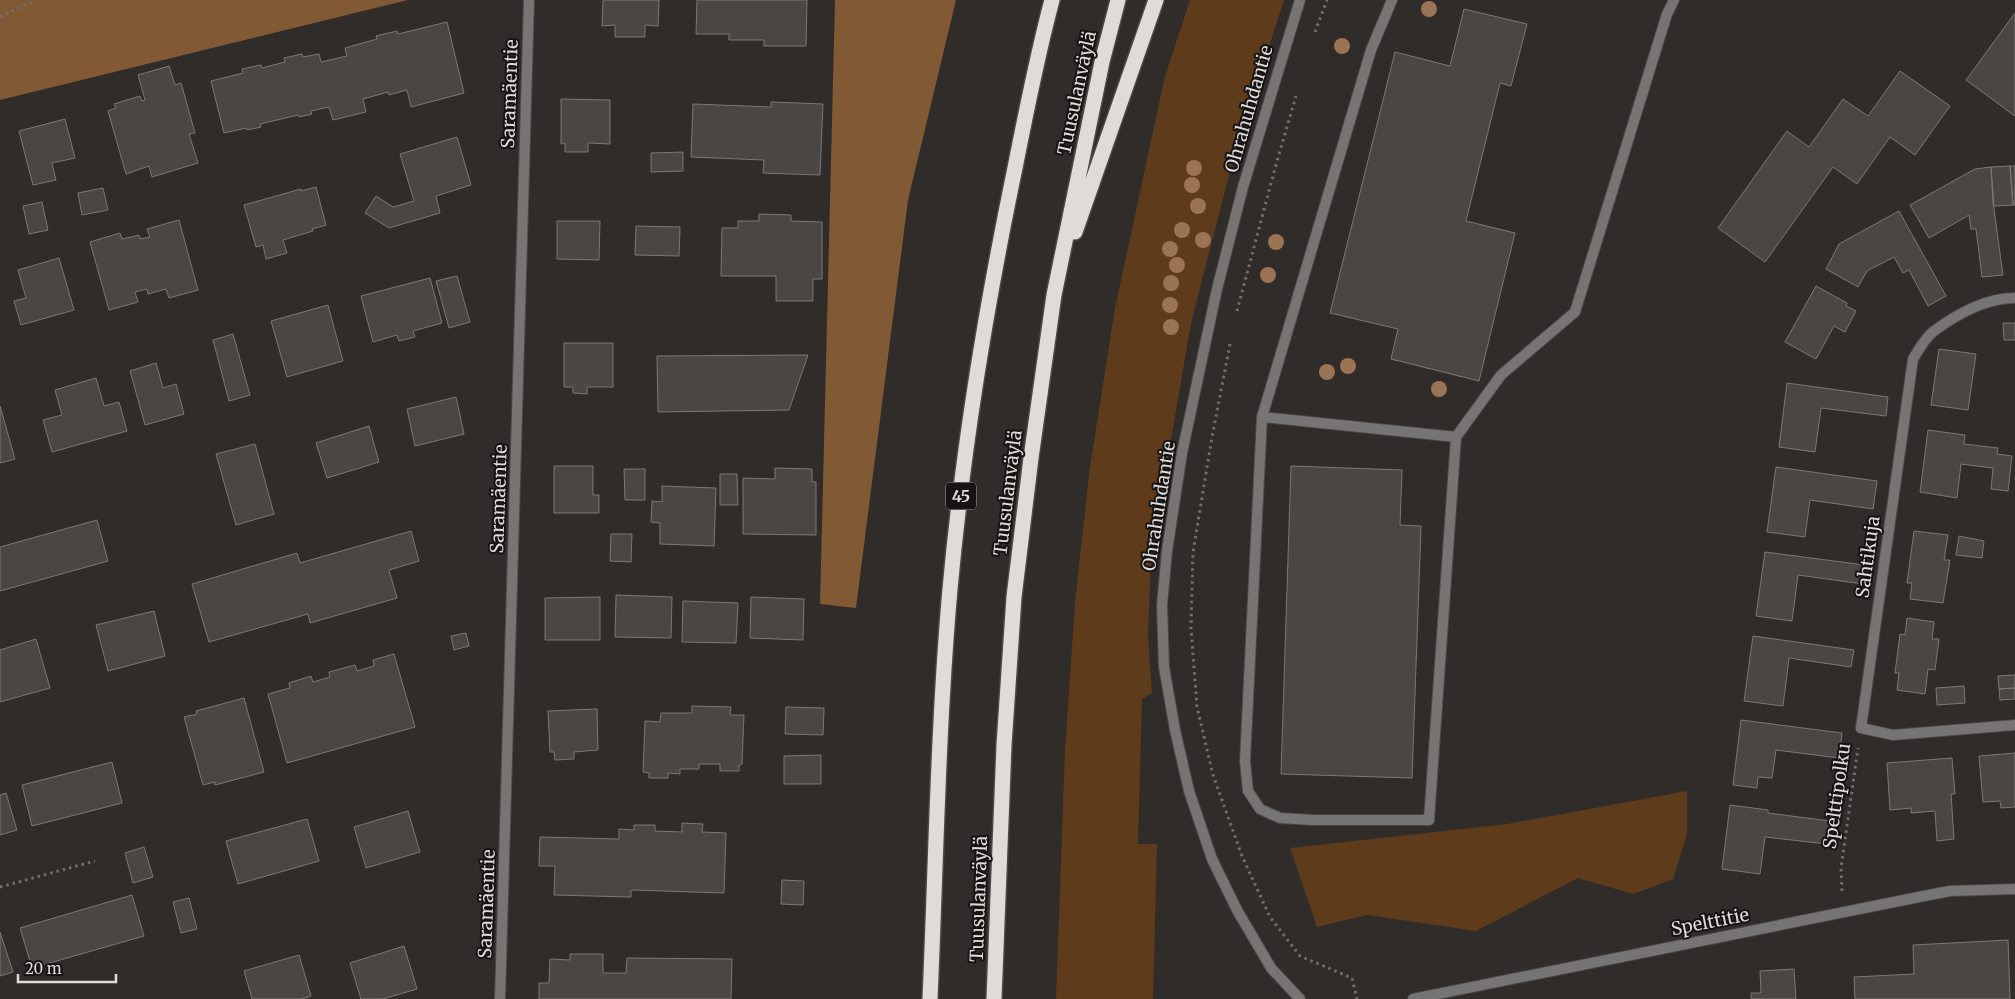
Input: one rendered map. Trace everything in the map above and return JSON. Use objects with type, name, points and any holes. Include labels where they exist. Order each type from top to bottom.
[{"type":"highway","name":"45","points":[[930,999],[941,739],[950,589],[966,446],[991,283],[1039,49],[1052,0]]},
{"type":"highway","name":"Tuusulanväylä","points":[[994,999],[1004,745],[1014,597],[1030,458],[1054,294],[1102,62],[1118,0]]},
{"type":"highway","points":[[1054,294],[1156,0]]},
{"type":"street","name":"Saramäentie","points":[[500,999],[529,0]]},
{"type":"street","name":"Ohrahuhdantie","points":[[1300,0],[1243,187],[1217,289],[1182,453],[1167,551],[1162,605],[1164,667],[1175,730],[1194,808],[1212,858],[1237,910],[1271,968],[1300,999]]},
{"type":"street","points":[[1392,0],[1372,50],[1262,418],[1245,761],[1248,791],[1260,809],[1280,818],[1313,820],[1429,820],[1456,436],[1501,375],[1575,312],[1667,14],[1674,0]]},
{"type":"street","name":"Sahtikuja","points":[[1861,728],[1913,359],[1933,332],[1957,316],[1985,303],[2004,298],[2015,298]]},
{"type":"street","points":[[1262,418],[1456,436]]},
{"type":"street","points":[[1861,728],[1893,735],[2015,725]]},
{"type":"street","name":"Spelttitie","points":[[1413,999],[1950,891],[2015,889]]},
{"type":"path","points":[[0,16],[35,0]]},
{"type":"path","name":"Spelttipolku","points":[[1841,868],[1861,728]]},
{"type":"path","points":[[0,887],[95,861]]},
{"type":"path","points":[[1352,978],[1357,999]]},
{"type":"shaded area","points":[[0,0],[408,0],[0,100]]},
{"type":"shaded area","points":[[835,0],[956,0],[908,200],[856,608],[820,604]]},
{"type":"shaded area","points":[[1190,0],[1284,0],[1234,156],[1191,323],[1151,557],[1148,635],[1152,693],[1142,699],[1138,844],[1157,844],[1153,999],[1056,999],[1065,750],[1075,602],[1090,467],[1115,308],[1165,76]]},
{"type":"shaded area","points":[[1687,791],[1687,834],[1673,879],[1633,894],[1578,878],[1476,931],[1367,915],[1317,927],[1290,848],[1507,824]]},
{"type":"building","points":[[603,0],[659,0],[658,26],[645,25],[645,37],[615,37],[615,25],[602,26]]},
{"type":"building","points":[[697,0],[807,0],[806,46],[764,46],[764,40],[729,40],[729,34],[696,34]]},
{"type":"building","points":[[1464,9],[1527,24],[1511,86],[1500,83],[1466,221],[1515,233],[1479,381],[1391,359],[1398,329],[1330,313],[1395,52],[1450,66]]},
{"type":"building","points":[[2015,13],[2015,116],[1966,80]]},
{"type":"building","points":[[447,22],[464,93],[411,107],[407,90],[389,95],[388,92],[363,99],[366,112],[333,120],[329,107],[311,111],[312,114],[299,117],[298,115],[260,124],[261,127],[224,133],[211,81],[243,73],[242,69],[261,65],[262,68],[285,62],[284,58],[302,54],[303,57],[319,54],[321,62],[347,56],[345,48],[377,39],[376,36],[397,31],[398,34]]},
{"type":"building","points":[[169,66],[175,85],[181,83],[195,133],[189,134],[198,163],[152,177],[149,166],[126,174],[108,111],[116,108],[114,104],[140,96],[142,101],[145,100],[138,75]]},
{"type":"building","points":[[1900,71],[1950,106],[1915,155],[1890,137],[1857,184],[1833,167],[1765,262],[1718,228],[1787,131],[1809,147],[1843,99],[1868,116]]},
{"type":"building","points":[[561,99],[610,100],[610,144],[588,143],[588,152],[565,152],[565,143],[561,144]]},
{"type":"building","points":[[771,102],[823,104],[820,175],[763,173],[764,160],[691,157],[693,104],[771,107]]},
{"type":"building","points":[[65,119],[75,158],[52,163],[56,180],[33,185],[19,131]]},
{"type":"building","points":[[457,137],[471,185],[436,196],[440,213],[389,228],[365,213],[376,196],[393,207],[414,201],[400,154]]},
{"type":"building","points":[[683,152],[683,171],[651,172],[651,153]]},
{"type":"building","points":[[2010,166],[2015,166],[2015,205],[2013,205]]},
{"type":"building","points":[[2010,166],[2013,205],[1994,206],[1991,167]]},
{"type":"building","points":[[1991,167],[1993,202],[2003,275],[1982,277],[1976,229],[1971,229],[1969,215],[1929,238],[1910,205],[1975,169]]},
{"type":"building","points":[[316,187],[326,225],[283,240],[287,253],[266,259],[263,245],[256,247],[244,205],[301,189],[301,191]]},
{"type":"building","points":[[103,188],[108,210],[82,215],[78,193]]},
{"type":"building","points":[[42,202],[48,230],[29,234],[23,206]]},
{"type":"building","points":[[1899,211],[1946,296],[1928,306],[1909,270],[1903,273],[1894,257],[1867,271],[1858,287],[1826,269],[1839,244]]},
{"type":"building","points":[[759,214],[791,215],[791,221],[822,222],[822,279],[813,279],[813,301],[776,301],[776,276],[721,276],[722,228],[738,228],[738,221],[759,221]]},
{"type":"building","points":[[179,220],[198,290],[169,298],[166,289],[148,294],[147,289],[135,292],[138,302],[109,310],[90,242],[120,233],[122,239],[139,235],[140,239],[150,237],[147,229]]},
{"type":"building","points":[[557,221],[600,221],[599,260],[557,259]]},
{"type":"building","points":[[636,226],[680,227],[679,256],[635,255]]},
{"type":"building","points":[[59,258],[74,310],[21,325],[14,301],[26,298],[18,270]]},
{"type":"building","points":[[457,276],[470,322],[449,328],[436,281]]},
{"type":"building","points":[[430,278],[442,323],[413,331],[415,337],[399,341],[397,335],[373,342],[361,296]]},
{"type":"building","points":[[1816,286],[1847,303],[1846,306],[1856,311],[1845,332],[1834,326],[1816,359],[1785,342]]},
{"type":"building","points":[[328,305],[343,361],[287,377],[271,321]]},
{"type":"building","points":[[2003,323],[2015,323],[2015,340],[2004,340]]},
{"type":"building","points":[[233,334],[250,395],[229,401],[213,340]]},
{"type":"building","points":[[564,343],[613,343],[613,387],[587,387],[587,394],[573,393],[573,387],[564,387]]},
{"type":"building","points":[[1939,349],[1976,354],[1968,410],[1931,405]]},
{"type":"building","points":[[808,355],[789,410],[658,412],[657,356]]},
{"type":"building","points":[[156,363],[163,388],[176,384],[184,414],[145,425],[130,371]]},
{"type":"building","points":[[96,378],[104,406],[119,402],[127,431],[52,452],[43,420],[62,415],[55,390]]},
{"type":"building","points":[[1787,383],[1888,397],[1886,416],[1821,408],[1815,452],[1779,447]]},
{"type":"building","points":[[456,397],[464,434],[415,446],[407,409]]},
{"type":"building","points":[[0,406],[15,459],[0,463]]},
{"type":"building","points":[[369,426],[379,462],[327,478],[316,443]]},
{"type":"building","points":[[1928,430],[1965,435],[1964,444],[1998,448],[1997,454],[2012,456],[2008,491],[1991,489],[1993,468],[1961,464],[1957,498],[1920,492]]},
{"type":"building","points":[[255,444],[274,514],[236,525],[216,454]]},
{"type":"building","points":[[554,466],[593,466],[593,495],[599,495],[599,513],[554,513]]},
{"type":"building","points":[[1291,466],[1402,470],[1400,525],[1421,526],[1412,778],[1281,774]]},
{"type":"building","points":[[1776,467],[1877,481],[1873,509],[1810,500],[1805,537],[1767,532]]},
{"type":"building","points":[[775,468],[812,469],[812,482],[816,482],[816,535],[743,534],[743,478],[775,479]]},
{"type":"building","points":[[624,469],[645,469],[645,500],[625,500]]},
{"type":"building","points":[[720,474],[737,474],[738,505],[720,505]]},
{"type":"building","points":[[662,486],[716,488],[714,546],[660,544],[660,523],[651,522],[652,501],[662,502]]},
{"type":"building","points":[[97,520],[108,561],[0,591],[0,547]]},
{"type":"building","points":[[411,531],[419,561],[389,570],[397,598],[310,623],[308,614],[209,642],[192,584],[297,553],[300,563]]},
{"type":"building","points":[[1914,531],[1948,535],[1944,560],[1950,560],[1943,603],[1910,599],[1912,583],[1907,583]]},
{"type":"building","points":[[611,534],[632,534],[631,562],[610,561]]},
{"type":"building","points":[[1959,536],[1984,541],[1982,558],[1956,555]]},
{"type":"building","points":[[1765,552],[1865,565],[1863,584],[1798,575],[1792,621],[1756,616]]},
{"type":"building","points":[[616,595],[672,597],[671,638],[615,637]]},
{"type":"building","points":[[600,597],[600,640],[545,640],[545,598]]},
{"type":"building","points":[[751,597],[804,599],[803,640],[750,638]]},
{"type":"building","points":[[683,601],[738,603],[736,643],[682,642]]},
{"type":"building","points":[[154,611],[165,656],[108,671],[96,625]]},
{"type":"building","points":[[1907,618],[1934,622],[1932,639],[1939,639],[1935,670],[1928,669],[1925,694],[1897,690],[1899,673],[1895,673],[1900,634],[1905,635]]},
{"type":"building","points":[[466,633],[469,646],[454,650],[451,636]]},
{"type":"building","points":[[1753,636],[1854,650],[1851,667],[1789,658],[1783,706],[1744,701]]},
{"type":"building","points":[[36,639],[50,688],[0,702],[0,650]]},
{"type":"building","points":[[394,654],[415,727],[287,763],[268,694],[290,688],[289,683],[311,676],[313,682],[330,677],[329,672],[355,665],[357,671],[374,666],[373,660]]},
{"type":"building","points":[[2015,675],[2015,688],[1999,689],[1998,676]]},
{"type":"building","points":[[1964,686],[1965,703],[1937,705],[1936,688]]},
{"type":"building","points":[[2015,688],[2015,699],[2000,700],[1999,689]]},
{"type":"building","points":[[244,698],[264,772],[215,785],[215,782],[203,785],[184,717],[197,714],[196,711]]},
{"type":"building","points":[[692,706],[731,707],[730,715],[744,715],[742,764],[739,765],[739,771],[720,771],[720,764],[699,764],[699,769],[680,769],[680,774],[668,773],[668,778],[649,778],[649,773],[643,772],[645,721],[660,722],[661,713],[692,713]]},
{"type":"building","points":[[786,707],[824,708],[823,735],[785,734]]},
{"type":"building","points":[[597,709],[598,750],[574,752],[574,759],[555,760],[554,752],[550,752],[548,711]]},
{"type":"building","points":[[1741,720],[1842,733],[1839,758],[1776,750],[1772,778],[1758,777],[1757,788],[1733,785]]},
{"type":"building","points":[[2015,753],[2015,807],[2001,808],[2000,801],[1983,802],[1979,756]]},
{"type":"building","points":[[821,755],[821,784],[784,784],[784,756]]},
{"type":"building","points":[[1952,758],[1955,794],[1951,794],[1954,839],[1937,841],[1935,811],[1911,813],[1911,808],[1890,810],[1887,763]]},
{"type":"building","points":[[112,762],[122,803],[32,826],[22,785]]},
{"type":"building","points":[[6,793],[17,830],[0,835],[0,795]]},
{"type":"building","points":[[1730,805],[1768,810],[1768,813],[1830,821],[1827,844],[1765,837],[1760,874],[1722,869]]},
{"type":"building","points":[[408,811],[420,852],[366,868],[354,827]]},
{"type":"building","points":[[307,819],[319,861],[238,884],[226,841]]},
{"type":"building","points":[[682,823],[703,824],[702,832],[726,833],[724,893],[631,890],[631,897],[554,895],[555,866],[539,866],[540,837],[619,839],[619,829],[634,830],[634,825],[655,825],[655,831],[682,832]]},
{"type":"building","points":[[144,847],[153,877],[133,883],[125,853]]},
{"type":"building","points":[[782,880],[804,881],[803,905],[781,904]]},
{"type":"building","points":[[132,895],[144,936],[32,968],[20,928]]},
{"type":"building","points":[[189,898],[197,929],[181,933],[173,902]]},
{"type":"building","points":[[0,932],[13,972],[0,976]]},
{"type":"building","points":[[2008,940],[2010,999],[1855,999],[1854,977],[1914,974],[1913,945]]},
{"type":"building","points":[[404,946],[417,989],[383,999],[361,999],[350,963]]},
{"type":"building","points":[[570,954],[603,954],[603,973],[626,973],[627,958],[732,959],[731,999],[539,999],[539,983],[549,983],[550,959],[570,960]]},
{"type":"building","points":[[299,955],[311,996],[302,999],[252,999],[244,971]]},
{"type":"building","points":[[1794,969],[1796,999],[1751,999],[1751,993],[1761,993],[1760,971]]}]
